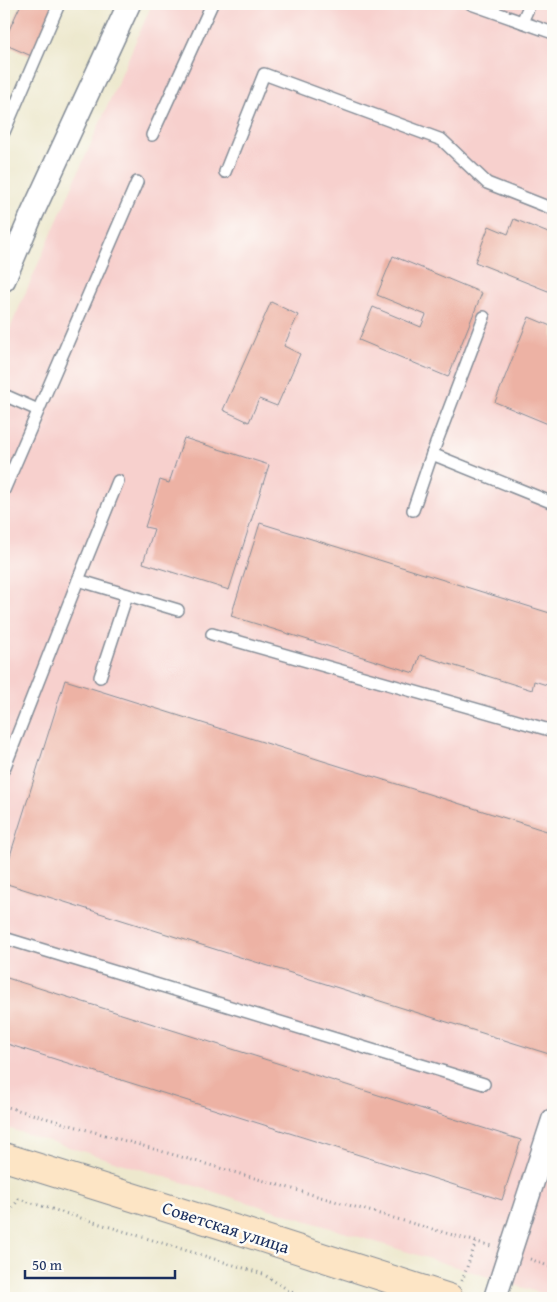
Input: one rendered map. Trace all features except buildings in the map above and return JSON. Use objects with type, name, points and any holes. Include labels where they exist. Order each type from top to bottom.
[{"type":"main road","name":"Советская улица","points":[[4,1157],[244,1232],[454,1294]]},
{"type":"street","points":[[4,280],[32,214],[129,4]]},
{"type":"street","points":[[495,1298],[553,1120]]},
{"type":"lane","points":[[4,132],[59,4]]},
{"type":"lane","points":[[152,135],[212,4]]},
{"type":"lane","points":[[471,4],[553,33]]},
{"type":"lane","points":[[522,22],[530,4]]},
{"type":"lane","points":[[225,172],[264,74],[442,140],[487,183],[553,209]]},
{"type":"lane","points":[[4,490],[137,182]]},
{"type":"lane","points":[[413,510],[432,454],[484,317]]},
{"type":"lane","points":[[4,395],[38,410]]},
{"type":"lane","points":[[432,454],[553,503]]},
{"type":"lane","points":[[4,769],[118,481]]},
{"type":"lane","points":[[78,580],[178,610]]},
{"type":"lane","points":[[100,677],[128,595]]},
{"type":"lane","points":[[212,634],[553,731]]},
{"type":"lane","points":[[4,938],[484,1084]]},
{"type":"path","points":[[4,1106],[510,1252],[553,1268]]},
{"type":"path","points":[[4,1220],[19,1199],[263,1274],[301,1298]]},
{"type":"path","points":[[454,1294],[476,1242]]},
{"type":"shaded area","points":[[152,4],[553,4],[553,1297],[4,1127],[4,342]]}]
